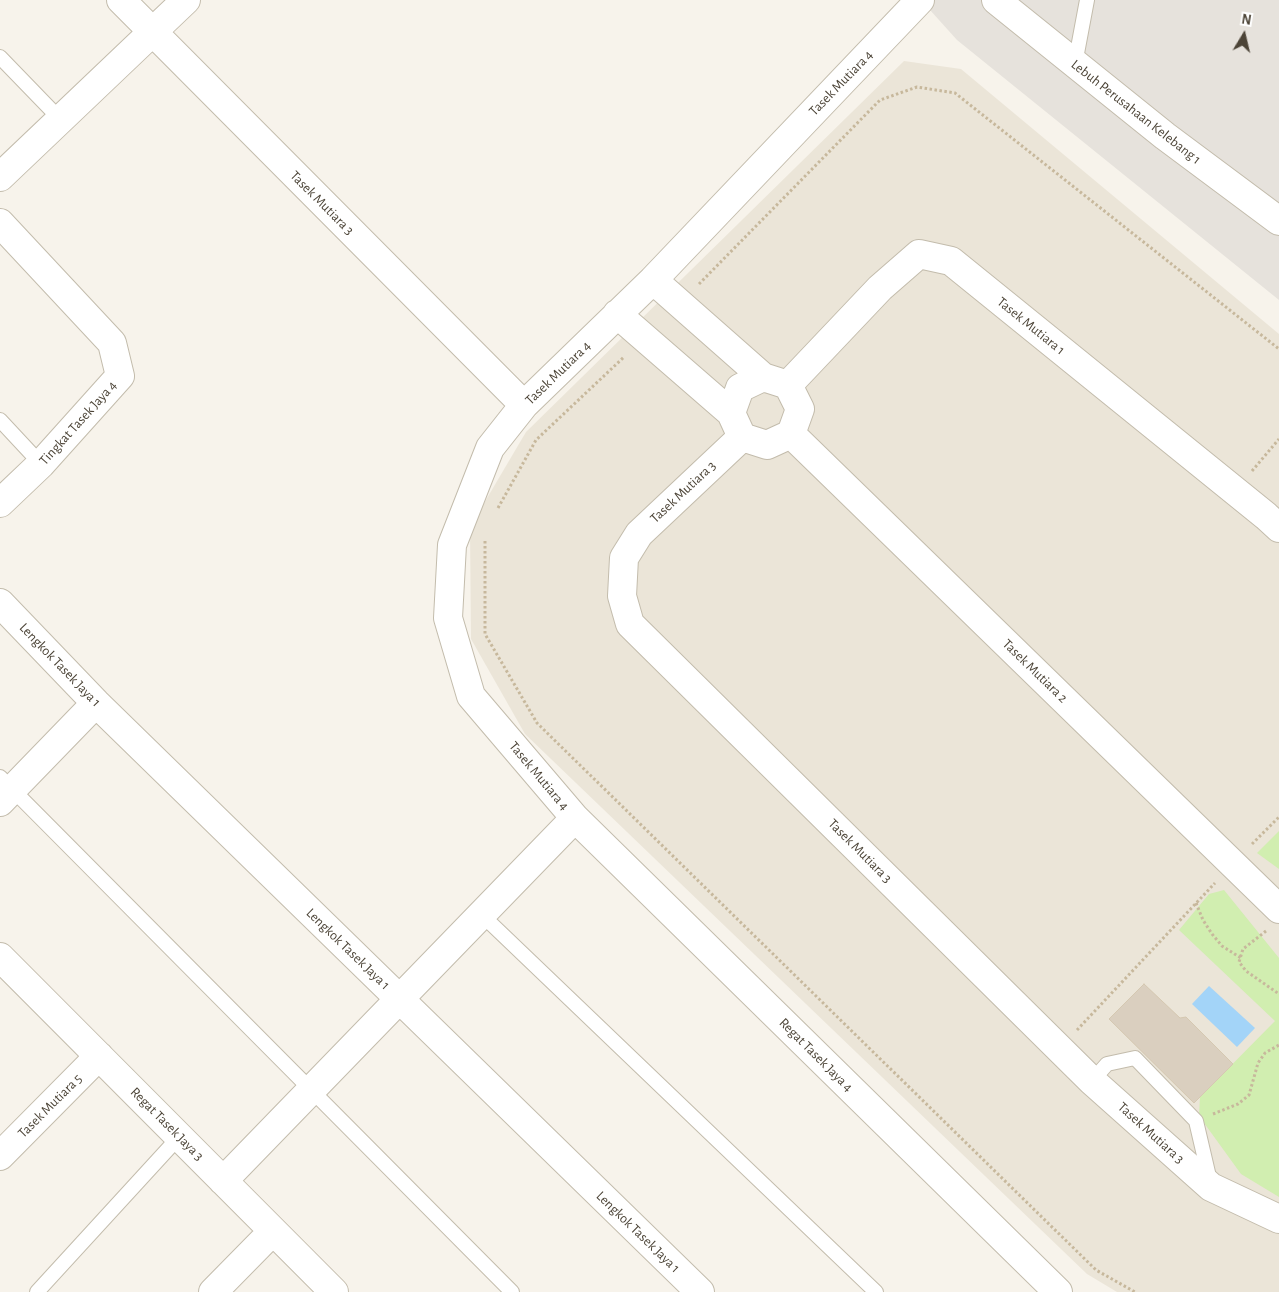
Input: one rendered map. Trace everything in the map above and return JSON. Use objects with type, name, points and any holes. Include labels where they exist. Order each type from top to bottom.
[{"type":"street","name":"Tasek Mutiara 3","points":[[122,0],[524,405]]},
{"type":"street","points":[[0,177],[186,0]]},
{"type":"street","name":"Tasek Mutiara 4","points":[[575,818],[471,696],[448,618],[452,545],[490,448],[524,405],[653,280],[920,0]]},
{"type":"street","name":"Lebuh Perusahaan Kelebang 1","points":[[996,0],[1165,136],[1279,221]]},
{"type":"street","name":"Tingkat Tasek Jaya 4","points":[[0,224],[112,343],[120,376],[41,464],[0,502]]},
{"type":"street","name":"Tasek Mutiara 1","points":[[776,381],[918,254],[951,261],[1279,528]]},
{"type":"street","points":[[618,314],[736,425],[767,445],[791,434],[800,409],[776,381],[653,280]]},
{"type":"street","points":[[736,425],[740,388],[776,381]]},
{"type":"street","name":"Tasek Mutiara 3","points":[[736,425],[639,534],[624,558],[622,596],[630,624],[1092,1081],[1211,1187],[1279,1219]]},
{"type":"street","name":"Tasek Mutiara 2","points":[[791,434],[1275,918]]},
{"type":"street","name":"Lengkok Tasek Jaya 1","points":[[0,602],[96,703],[700,1292]]},
{"type":"street","points":[[4,790],[96,703]]},
{"type":"street","points":[[223,1181],[575,818]]},
{"type":"street","name":"Regat Tasek Jaya 4","points":[[575,818],[1058,1292]]},
{"type":"street","name":"Regat Tasek Jaya 3","points":[[3,965],[99,1056],[334,1292]]},
{"type":"street","name":"Tasek Mutiara 5","points":[[0,1156],[99,1056]]},
{"type":"street","points":[[213,1292],[273,1231]]},
{"type":"lane","points":[[1075,64],[1087,0]]},
{"type":"lane","points":[[0,57],[60,119]]},
{"type":"lane","points":[[0,420],[41,464]]},
{"type":"lane","points":[[4,790],[512,1292]]},
{"type":"lane","points":[[481,914],[876,1292]]},
{"type":"lane","points":[[1092,1081],[1107,1064],[1134,1058],[1196,1121],[1211,1187]]},
{"type":"lane","points":[[37,1292],[179,1137]]},
{"type":"path","points":[[679,303],[880,100],[917,87],[955,93],[1279,349]]},
{"type":"path","points":[[494,516],[536,440],[644,337]]},
{"type":"path","points":[[1235,491],[1279,439]]},
{"type":"path","points":[[484,532],[485,634],[537,723],[1096,1270],[1134,1292]]},
{"type":"path","points":[[1060,1049],[1196,903],[1203,920],[1212,934],[1222,946],[1241,958]]},
{"type":"path","points":[[1275,918],[1243,949],[1239,962],[1246,971],[1279,994]]},
{"type":"path","points":[[1196,1121],[1238,1104],[1249,1095],[1258,1062],[1265,1053],[1279,1045]]},
{"type":"shaded area","points":[[921,0],[1279,0],[1279,300],[957,40]]},
{"type":"shaded area","points":[[904,61],[961,69],[1279,334],[1279,1292],[1117,1292],[1087,1274],[525,734],[471,639],[470,527],[526,432]]},
{"type":"green space","points":[[1279,831],[1279,869],[1257,853]]},
{"type":"green space","points":[[1224,890],[1279,958],[1279,1197],[1241,1174],[1199,1116],[1200,1097],[1275,1021],[1179,930],[1209,894]]},
{"type":"water","points":[[1209,986],[1255,1028],[1237,1047],[1192,1004]]},
{"type":"building","points":[[1144,984],[1180,1018],[1186,1017],[1233,1064],[1194,1103],[1109,1019]]}]
